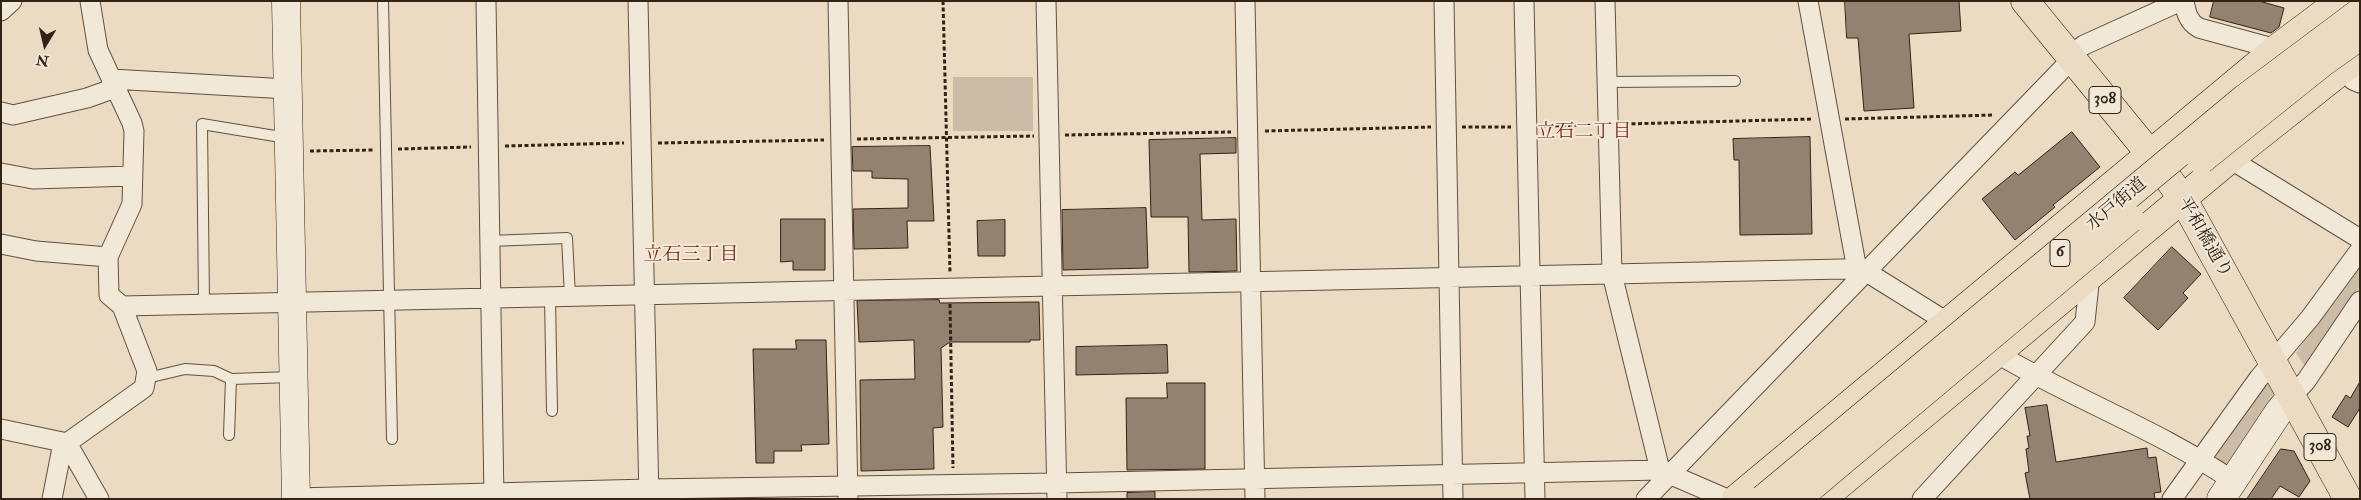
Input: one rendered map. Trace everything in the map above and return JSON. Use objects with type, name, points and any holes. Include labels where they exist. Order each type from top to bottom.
[{"type":"main road","name":"平和橋通り","points":[[2025,1],[2150,154],[2183,199],[2274,361],[2348,499]]},
{"type":"main road","points":[[1736,499],[2276,49],[2340,1]]},
{"type":"main road","name":"水戸街道","points":[[1763,499],[2245,98],[2360,12]]},
{"type":"main road","name":"水戸街道","points":[[1797,499],[2186,172],[2269,105],[2360,36]]},
{"type":"main road","points":[[1822,499],[2230,159],[2354,69]]},
{"type":"street","points":[[1,11],[12,1]]},
{"type":"street","points":[[52,499],[62,448],[144,388],[147,378],[147,371],[122,306],[109,294],[108,257],[132,204],[134,131],[98,50],[90,1]]},
{"type":"street","points":[[286,1],[296,498],[848,493],[954,485],[1056,491],[1254,479],[1534,472],[1664,472],[1727,499]]},
{"type":"street","points":[[486,1],[494,496]]},
{"type":"street","points":[[638,1],[649,494]]},
{"type":"street","points":[[838,1],[848,493]]},
{"type":"street","points":[[1046,1],[1056,491]]},
{"type":"street","points":[[1245,1],[1254,499]]},
{"type":"street","points":[[1444,1],[1453,499]]},
{"type":"street","points":[[1524,1],[1535,499]]},
{"type":"street","points":[[1605,1],[1612,274],[1664,472]]},
{"type":"street","points":[[1808,1],[1861,270]]},
{"type":"street","points":[[1646,499],[1664,472],[2084,45],[2182,1],[2187,16],[2194,25],[2276,49]]},
{"type":"street","points":[[1,112],[13,115],[87,98],[113,83],[288,89]]},
{"type":"street","points":[[2230,159],[2360,238]]},
{"type":"street","points":[[1,173],[33,179],[132,176]]},
{"type":"street","points":[[1,244],[36,251],[108,257]]},
{"type":"street","points":[[2172,499],[2200,458],[2274,361],[2310,318],[2360,250]]},
{"type":"street","points":[[122,306],[1052,285],[1861,270],[1947,322]]},
{"type":"street","points":[[1922,499],[2085,322],[2090,275]]},
{"type":"street","points":[[1996,353],[2035,376],[2200,458],[2229,491],[2278,413],[2306,381],[2360,301]]},
{"type":"street","points":[[1,428],[67,443],[99,499]]},
{"type":"lane","points":[[383,1],[392,439]]},
{"type":"lane","points":[[1608,82],[1735,81]]},
{"type":"lane","points":[[204,304],[202,124],[288,145]]},
{"type":"lane","points":[[490,241],[567,238],[570,296]]},
{"type":"lane","points":[[550,297],[552,411]]},
{"type":"lane","points":[[147,378],[185,369],[214,371],[231,379],[293,377]]},
{"type":"lane","points":[[229,434],[231,379]]},
{"type":"path","points":[[943,1],[954,485]]},
{"type":"path","points":[[288,145],[385,150],[488,146],[1526,127],[1999,114]]},
{"type":"shaded area","points":[[953,77],[1033,77],[1033,131],[953,131]]},
{"type":"shaded area","points":[[2360,262],[2360,286],[2306,368],[2296,353]]},
{"type":"shaded area","points":[[2264,382],[2270,384],[2275,394],[2233,460],[2229,465],[2224,465],[2215,455]]},
{"type":"building","points":[[1845,1],[1959,1],[1961,31],[1909,34],[1914,108],[1864,111],[1858,38],[1847,38]]},
{"type":"building","points":[[2214,1],[2259,1],[2284,8],[2279,27],[2271,33],[2210,17]]},
{"type":"building","points":[[2072,132],[2100,167],[2053,205],[2055,207],[2015,240],[1982,199],[2015,172],[2018,175]]},
{"type":"building","points":[[1810,137],[1812,234],[1740,235],[1739,160],[1734,160],[1733,139]]},
{"type":"building","points":[[1236,138],[1236,153],[1200,154],[1202,220],[1236,219],[1237,271],[1189,272],[1188,217],[1151,217],[1149,140]]},
{"type":"building","points":[[930,146],[934,221],[907,221],[908,248],[854,249],[853,209],[908,208],[908,179],[872,178],[872,171],[853,171],[852,147]]},
{"type":"building","points":[[1146,208],[1148,268],[1063,270],[1062,210]]},
{"type":"building","points":[[781,219],[825,219],[825,270],[793,270],[793,261],[781,262]]},
{"type":"building","points":[[1005,220],[1005,256],[978,256],[977,221]]},
{"type":"building","points":[[2172,247],[2201,274],[2183,293],[2188,298],[2158,330],[2124,298]]},
{"type":"building","points":[[939,300],[940,303],[1039,302],[1040,340],[1030,340],[1030,342],[950,342],[941,348],[943,427],[933,428],[934,469],[861,471],[860,380],[915,379],[914,340],[859,342],[857,301]]},
{"type":"building","points":[[796,340],[826,340],[829,444],[801,445],[802,451],[774,451],[774,463],[756,463],[753,349],[796,349]]},
{"type":"building","points":[[1167,345],[1168,373],[1076,375],[1076,347]]},
{"type":"building","points":[[2360,382],[2360,408],[2348,427],[2332,417],[2346,395],[2350,398]]},
{"type":"building","points":[[1167,383],[1205,383],[1205,469],[1127,470],[1126,398],[1167,398]]},
{"type":"building","points":[[2047,405],[2056,462],[2147,448],[2148,458],[2156,457],[2161,492],[2154,493],[2155,499],[2030,499],[2025,473],[2029,472],[2026,449],[2029,448],[2027,436],[2030,436],[2025,408]]},
{"type":"building","points":[[2281,449],[2294,451],[2310,481],[2299,497],[2280,486],[2271,499],[2247,499]]},
{"type":"building","points":[[1155,492],[1155,499],[1127,499],[1127,493]]},
{"type":"district","name":"立石二丁目","points":[[1584,133]]},
{"type":"district","name":"立石三丁目","points":[[691,256]]}]
